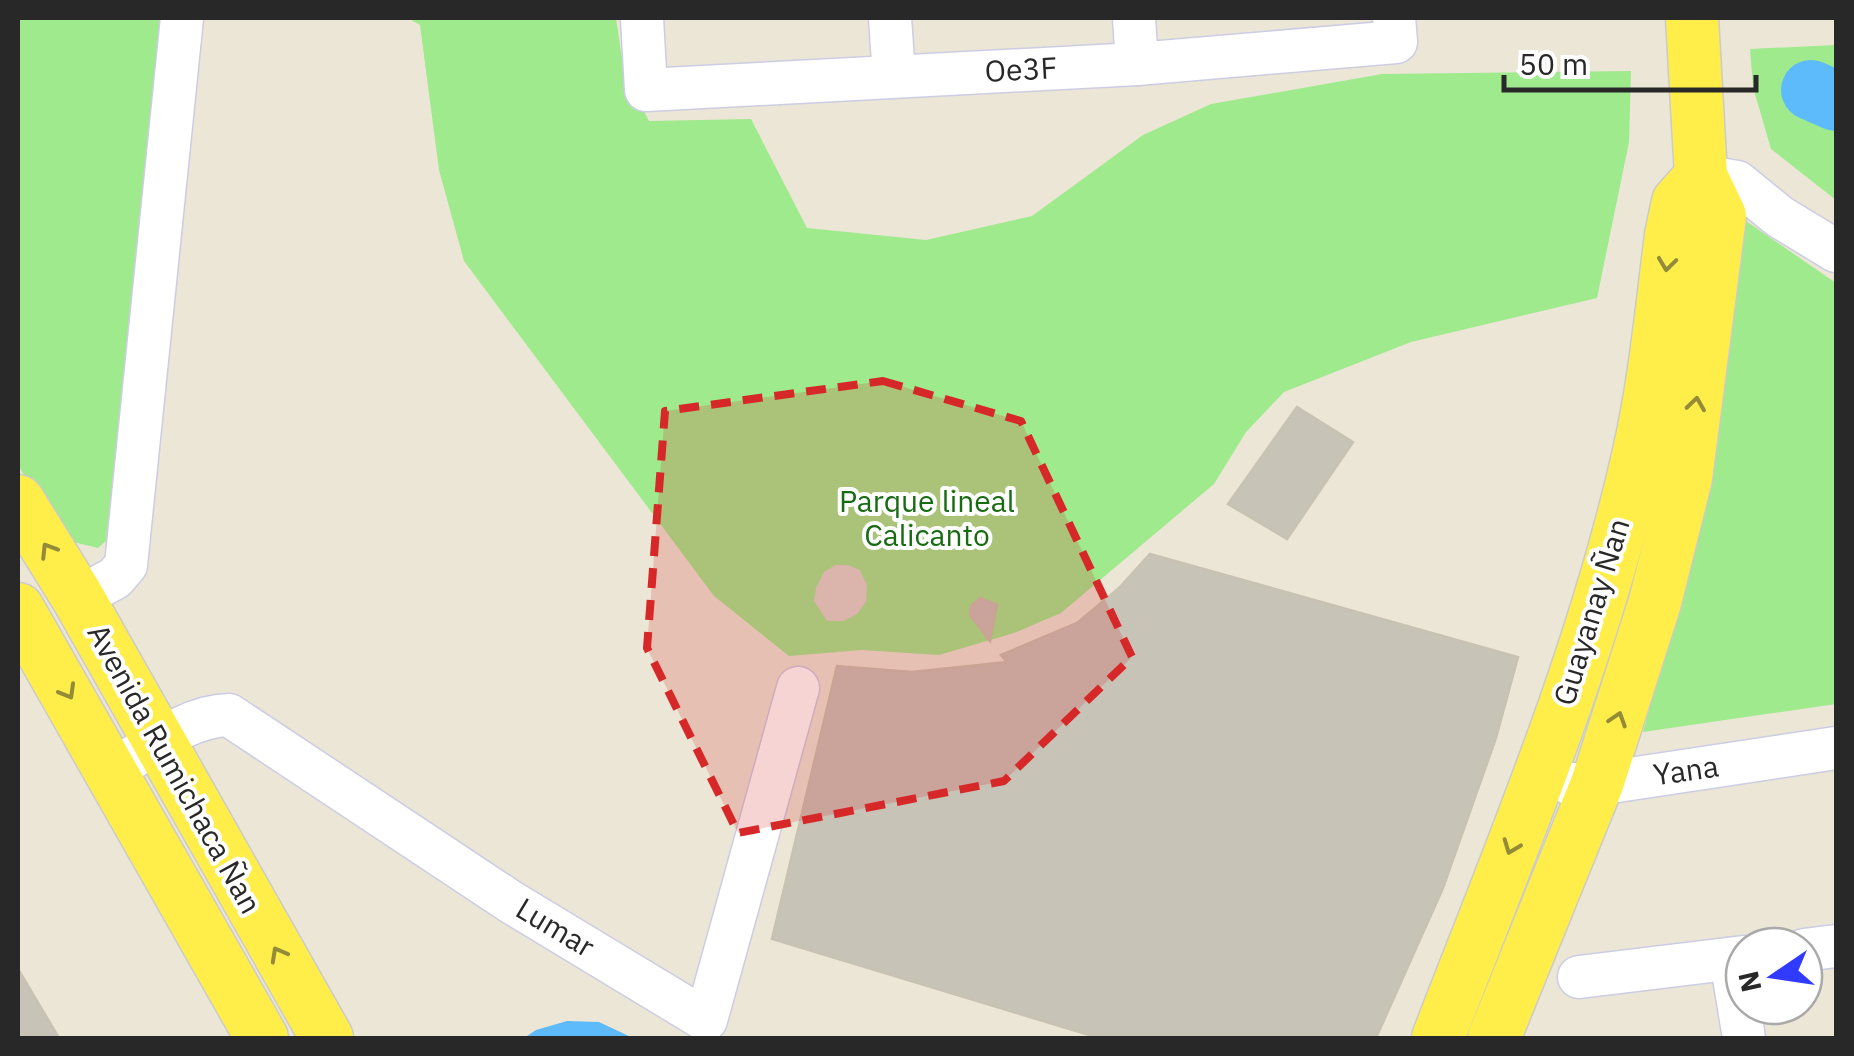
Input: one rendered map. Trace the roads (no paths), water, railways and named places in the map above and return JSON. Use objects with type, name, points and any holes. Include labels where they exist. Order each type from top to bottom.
[{"type":"main road","name":"Guayanay Ñan","points":[[1494,1038],[1597,784],[1655,602],[1686,478],[1720,216],[1701,176],[1692,18]]},
{"type":"main road","name":"Guayanay Ñan","points":[[1438,1038],[1536,783],[1599,603],[1640,450],[1670,235],[1678,202],[1701,176]]},
{"type":"main road","name":"Avenida Rumichaca Ñan","points":[[18,501],[78,598],[327,1038]]},
{"type":"main road","name":"Avenida Rumichaca Ñan","points":[[18,609],[262,1038]]},
{"type":"street","points":[[78,598],[115,578],[126,565],[182,18]]},
{"type":"street","name":"Oe3F","points":[[642,18],[646,90],[1137,64],[1395,30]]},
{"type":"street","points":[[890,18],[894,76]]},
{"type":"street","points":[[1134,18],[1137,64]]},
{"type":"street","points":[[1701,176],[1737,182],[1780,218],[1836,250]]},
{"type":"street","name":"Lumar","points":[[112,771],[206,716],[228,715],[511,902],[719,1026],[798,688]]},
{"type":"street","name":"Yana","points":[[1536,783],[1597,784],[1836,754]]},
{"type":"street","points":[[1579,977],[1724,960]]},
{"type":"water","points":[[567,1021],[599,1022],[633,1038],[524,1038],[536,1030]]},
{"type":"waterway","points":[[1811,90],[1836,101]]},
{"type":"park label","name":"Parque lineal Calicanto","points":[[927,519]]}]
